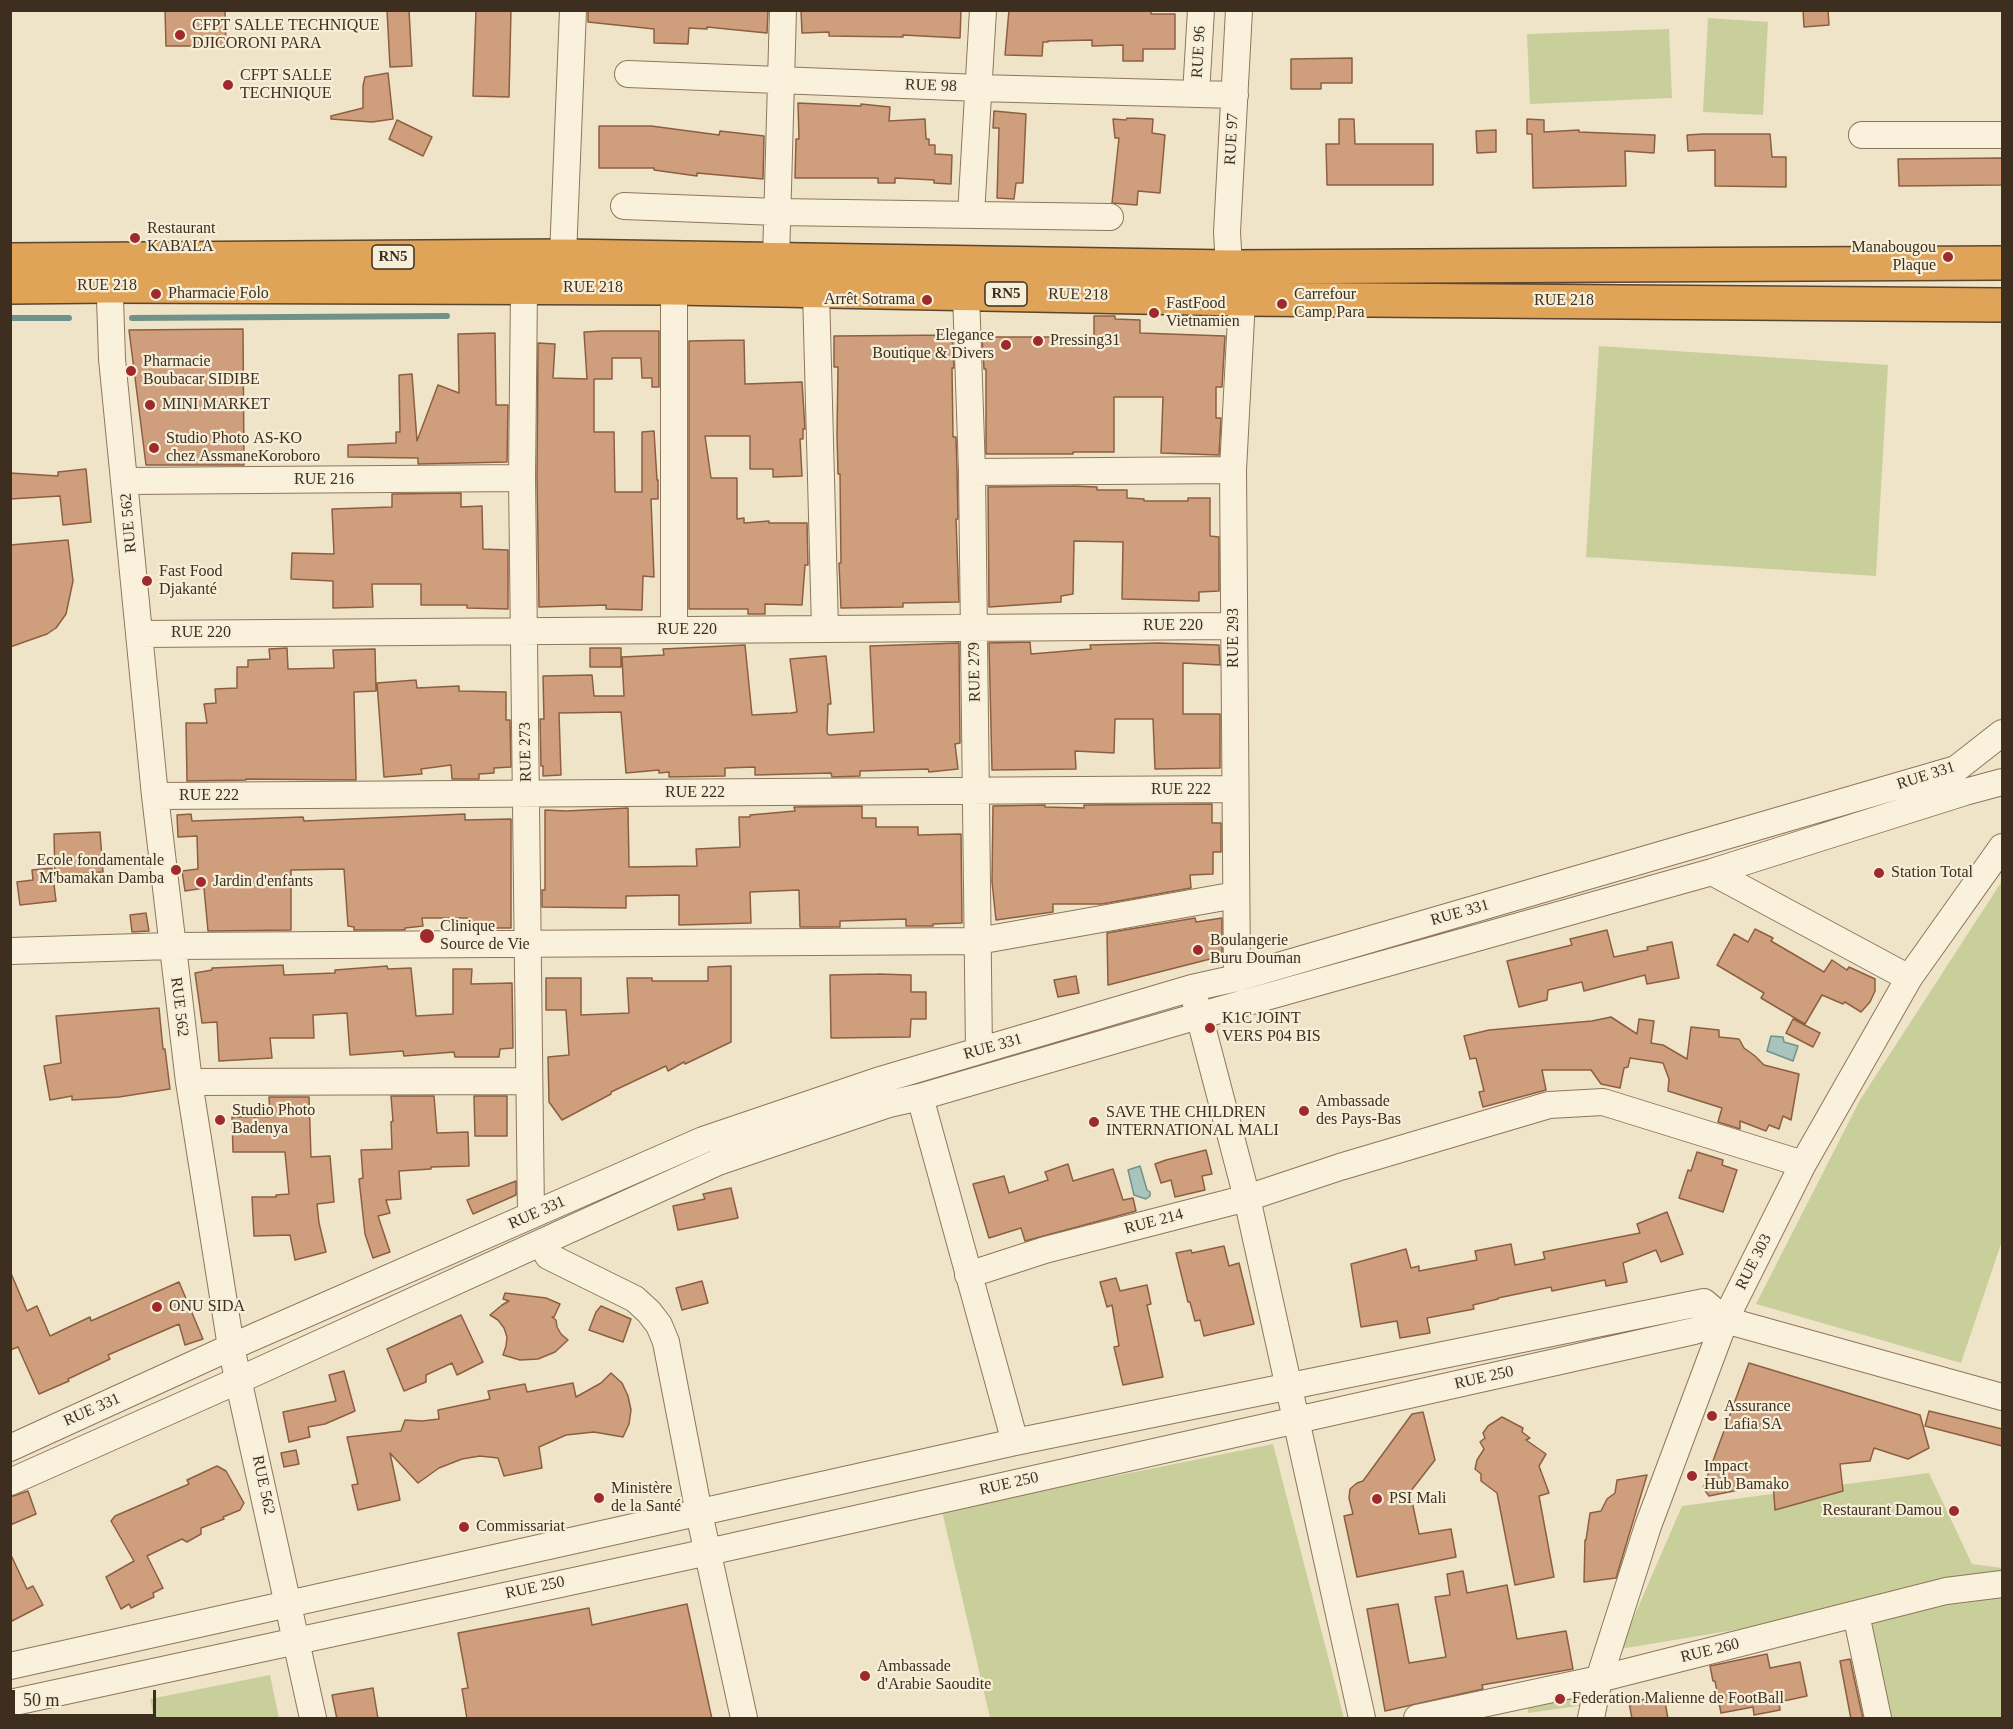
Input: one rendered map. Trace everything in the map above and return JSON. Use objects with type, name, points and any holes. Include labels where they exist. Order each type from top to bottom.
[{"type":"highway","name":"RUE 218","points":[[10,287],[109,272],[563,256],[1229,267],[2002,262]]},
{"type":"highway","name":"RUE 218","points":[[10,260],[109,272],[524,289],[674,288],[1242,298],[2002,305]]},
{"type":"street","points":[[563,256],[573,10]]},
{"type":"street","points":[[776,259],[783,10]]},
{"type":"street","points":[[971,215],[983,10]]},
{"type":"street","name":"RUE 96","points":[[1196,94],[1201,10]]},
{"type":"street","name":"RUE 97","points":[[1239,10],[1227,232],[1229,267],[1242,298]]},
{"type":"street","name":"RUE 98","points":[[628,74],[979,88],[1234,94]]},
{"type":"street","points":[[1862,135],[2002,135]]},
{"type":"street","points":[[624,206],[777,212],[1110,217]]},
{"type":"street","name":"RUE 562","points":[[109,272],[112,359],[154,796],[189,1082],[231,1347],[313,1719]]},
{"type":"street","points":[[674,288],[674,630]]},
{"type":"street","name":"RUE 273","points":[[524,289],[522,478],[531,1215]]},
{"type":"street","points":[[816,291],[825,629]]},
{"type":"street","name":"RUE 279","points":[[966,293],[972,472],[979,1051]]},
{"type":"street","name":"RUE 293","points":[[1237,978],[1233,470],[1242,298]]},
{"type":"street","points":[[972,472],[1233,470]]},
{"type":"street","name":"RUE 216","points":[[125,481],[522,478]]},
{"type":"street","name":"RUE 220","points":[[139,634],[1234,626]]},
{"type":"street","name":"RUE 331","points":[[10,1448],[231,1347],[703,1140],[877,1081],[1192,988],[1237,978],[1956,769],[2002,732]]},
{"type":"street","name":"RUE 331","points":[[10,1482],[718,1162],[889,1104],[1712,872],[2002,782]]},
{"type":"street","name":"RUE 222","points":[[154,796],[1235,789]]},
{"type":"street","name":"RUE 303","points":[[1592,1719],[1599,1679],[1648,1527],[1725,1320],[1803,1164],[1909,978],[2002,847]]},
{"type":"street","points":[[1712,872],[1909,978]]},
{"type":"street","points":[[10,951],[171,946],[978,941],[1236,896]]},
{"type":"street","points":[[1192,988],[1247,1198],[1362,1719]]},
{"type":"street","points":[[189,1082],[530,1081]]},
{"type":"street","points":[[920,1097],[1015,1442]]},
{"type":"street","name":"RUE 214","points":[[968,1275],[1045,1251],[1247,1198],[1340,1167],[1549,1105],[1603,1102],[1803,1164]]},
{"type":"street","points":[[542,1243],[548,1256],[635,1299],[650,1312],[659,1325],[666,1342],[699,1513],[744,1719]]},
{"type":"street","points":[[10,1666],[1015,1442],[1704,1302],[1725,1320],[2002,1397]]},
{"type":"street","name":"RUE 250","points":[[10,1702],[708,1551],[1694,1331],[1725,1320]]},
{"type":"street","name":"RUE 260","points":[[1417,1719],[1599,1679],[1946,1592],[2002,1584]]},
{"type":"street","points":[[1856,1614],[1878,1719]]},
{"type":"green space","points":[[1708,18],[1768,22],[1763,115],[1703,112]]},
{"type":"green space","points":[[1669,29],[1672,98],[1530,104],[1527,34]]},
{"type":"green space","points":[[1599,346],[1888,365],[1876,576],[1586,557]]},
{"type":"green space","points":[[2002,881],[2002,1241],[1961,1363],[1756,1304],[1860,1100]]},
{"type":"green space","points":[[1273,1444],[1344,1718],[990,1718],[942,1511]]},
{"type":"green space","points":[[1929,1473],[1972,1564],[2002,1568],[2002,1718],[1886,1718],[1862,1609],[1620,1649],[1682,1506]]},
{"type":"green space","points":[[270,1675],[279,1718],[154,1718],[150,1699]]},
{"type":"green space","name":"Federation Malienne de FootBall","points":[[1589,1683],[1593,1704],[1528,1713],[1527,1694]]},
{"type":"water","points":[[1771,1036],[1783,1037],[1784,1042],[1798,1046],[1793,1061],[1767,1051]]},
{"type":"water","points":[[1140,1166],[1147,1190],[1150,1192],[1150,1196],[1146,1199],[1134,1195],[1128,1170]]},
{"type":"building","points":[[165,10],[225,10],[226,46],[166,46]]},
{"type":"building","points":[[387,10],[409,10],[412,66],[390,67]]},
{"type":"building","points":[[476,10],[511,10],[509,97],[473,96]]},
{"type":"building","points":[[588,10],[768,10],[767,33],[707,27],[707,29],[689,28],[688,44],[654,43],[654,29],[588,22]]},
{"type":"building","points":[[801,10],[961,10],[960,38],[903,35],[903,37],[829,36],[829,32],[802,33]]},
{"type":"building","points":[[1009,10],[1151,10],[1151,14],[1175,14],[1175,49],[1143,49],[1143,61],[1123,61],[1123,45],[1092,46],[1092,40],[1048,41],[1043,42],[1042,56],[1005,55]]},
{"type":"building","points":[[1803,10],[1828,10],[1829,25],[1804,27]]},
{"type":"building","points":[[1352,58],[1352,83],[1321,83],[1321,89],[1291,89],[1291,59]]},
{"type":"building","points":[[388,73],[393,119],[372,122],[331,119],[331,116],[363,108],[365,77]]},
{"type":"building","points":[[798,103],[890,107],[889,121],[925,119],[926,139],[929,139],[929,145],[935,145],[935,154],[952,155],[951,184],[934,183],[934,180],[895,178],[895,183],[878,183],[878,178],[795,178],[796,139],[799,139]]},
{"type":"building","points":[[994,111],[1026,114],[1023,183],[1016,183],[1014,199],[997,198],[999,128],[993,128]]},
{"type":"building","points":[[1127,118],[1153,119],[1152,133],[1165,135],[1160,193],[1138,191],[1137,205],[1112,203],[1119,138],[1115,138],[1113,119],[1126,120]]},
{"type":"building","points":[[1339,119],[1354,119],[1355,144],[1433,144],[1433,185],[1327,185],[1326,144],[1339,144]]},
{"type":"building","points":[[1527,119],[1544,120],[1544,132],[1579,130],[1579,132],[1655,135],[1654,153],[1625,151],[1626,186],[1533,188],[1532,134],[1527,134]]},
{"type":"building","points":[[397,120],[432,137],[423,156],[389,139]]},
{"type":"building","points":[[599,126],[651,126],[719,135],[720,131],[764,136],[763,179],[697,173],[697,176],[654,170],[654,168],[599,168]]},
{"type":"building","points":[[1496,130],[1496,152],[1477,153],[1476,131]]},
{"type":"building","points":[[1770,134],[1772,157],[1786,157],[1786,187],[1715,186],[1715,150],[1688,151],[1687,135]]},
{"type":"building","points":[[2002,158],[2002,185],[1899,186],[1898,159]]},
{"type":"building","points":[[1094,316],[1115,316],[1115,319],[1140,320],[1140,333],[1225,336],[1222,387],[1216,387],[1216,418],[1221,418],[1219,455],[1161,453],[1163,397],[1114,397],[1114,452],[986,454],[986,369],[984,369],[982,337],[1094,337]]},
{"type":"building","points":[[243,329],[244,465],[146,465],[129,330]]},
{"type":"building","points":[[659,331],[659,387],[652,387],[652,378],[642,378],[641,358],[612,358],[612,379],[594,379],[594,432],[614,432],[615,492],[642,492],[642,432],[654,431],[658,499],[651,499],[654,577],[643,576],[642,610],[606,609],[606,605],[539,607],[538,343],[555,344],[553,378],[587,379],[584,332]]},
{"type":"building","points":[[495,333],[496,405],[508,405],[507,462],[418,464],[418,458],[348,457],[348,445],[396,443],[396,432],[400,432],[399,375],[412,374],[417,441],[438,385],[459,393],[458,334]]},
{"type":"building","points":[[952,335],[959,602],[903,603],[903,607],[841,608],[840,474],[838,474],[837,434],[838,367],[834,367],[834,336]]},
{"type":"building","points":[[744,340],[745,384],[802,382],[805,429],[803,429],[803,439],[800,439],[802,476],[773,477],[773,469],[750,469],[750,436],[705,436],[711,478],[737,478],[737,519],[744,518],[744,523],[769,521],[769,523],[807,523],[808,565],[805,565],[802,605],[765,604],[765,614],[748,614],[748,609],[689,609],[689,341]]},
{"type":"building","points":[[86,469],[91,522],[63,525],[60,496],[10,499],[10,473],[58,476],[58,472]]},
{"type":"building","points":[[988,487],[1097,487],[1097,490],[1127,490],[1127,498],[1144,499],[1144,501],[1188,501],[1188,498],[1210,498],[1210,536],[1219,537],[1219,591],[1199,592],[1199,601],[1122,599],[1123,542],[1074,541],[1073,594],[1061,596],[1061,602],[989,607]]},
{"type":"building","points":[[461,493],[461,507],[482,506],[483,549],[508,550],[508,609],[467,608],[467,605],[421,605],[421,584],[372,584],[373,607],[333,608],[333,581],[291,579],[292,553],[334,554],[332,509],[392,507],[392,494]]},
{"type":"building","points":[[68,540],[73,581],[66,614],[56,628],[47,634],[10,647],[10,545]]},
{"type":"building","points":[[1030,642],[1031,654],[1091,649],[1090,645],[1158,643],[1219,645],[1220,665],[1183,663],[1183,714],[1220,714],[1220,768],[1155,769],[1153,719],[1115,719],[1114,753],[1075,751],[1076,769],[992,770],[989,643]]},
{"type":"building","points":[[959,643],[960,743],[955,744],[958,769],[929,772],[928,769],[860,771],[860,776],[832,777],[831,773],[755,775],[755,767],[725,768],[725,776],[669,777],[669,772],[659,773],[659,770],[626,773],[621,712],[559,713],[561,775],[543,776],[540,719],[544,719],[543,676],[592,675],[594,696],[624,696],[622,657],[664,655],[663,649],[745,645],[752,715],[791,713],[797,712],[790,659],[826,656],[831,704],[828,704],[827,733],[829,735],[874,732],[870,646]]},
{"type":"building","points":[[287,648],[288,669],[334,668],[333,650],[375,649],[376,691],[354,692],[356,780],[187,781],[186,723],[207,723],[204,704],[216,703],[215,689],[237,688],[237,667],[248,667],[248,660],[270,659],[269,649]]},
{"type":"building","points":[[590,648],[621,648],[621,667],[590,667]]},
{"type":"building","points":[[416,680],[417,688],[459,686],[459,691],[506,692],[506,720],[510,720],[511,767],[494,768],[494,773],[479,774],[479,779],[452,779],[451,765],[421,769],[422,774],[384,777],[377,683]]},
{"type":"building","points":[[1212,804],[1212,823],[1221,823],[1221,852],[1213,852],[1213,874],[1190,875],[1191,888],[1102,904],[1053,904],[1053,912],[996,920],[992,882],[993,806],[1045,805],[1045,807],[1084,808],[1084,805]]},
{"type":"building","points":[[862,806],[862,818],[876,818],[876,827],[918,827],[918,835],[961,834],[962,923],[906,926],[906,919],[840,921],[840,927],[800,927],[799,890],[750,892],[751,923],[679,925],[679,895],[626,896],[626,908],[542,907],[542,890],[545,890],[545,810],[628,808],[629,867],[697,866],[696,849],[740,847],[739,817],[795,811],[794,807]]},
{"type":"building","points":[[191,814],[192,821],[303,817],[304,821],[465,814],[465,820],[511,819],[511,928],[468,928],[468,918],[422,918],[423,926],[405,928],[405,930],[354,930],[354,927],[348,926],[344,869],[291,870],[291,930],[208,931],[204,888],[185,891],[182,871],[198,869],[197,836],[178,837],[177,815]]},
{"type":"building","points":[[100,832],[103,872],[55,876],[54,834]]},
{"type":"building","points":[[52,868],[56,901],[20,905],[17,882],[33,880],[32,870]]},
{"type":"building","points":[[146,913],[149,931],[132,932],[130,915]]},
{"type":"building","points":[[1195,918],[1196,922],[1222,918],[1222,956],[1108,985],[1107,933]]},
{"type":"building","points":[[1755,929],[1773,938],[1771,941],[1824,972],[1832,960],[1847,970],[1849,967],[1875,979],[1875,991],[1870,1002],[1861,1012],[1845,1002],[1843,1004],[1822,995],[1805,1024],[1761,998],[1764,993],[1717,965],[1734,934],[1748,942]]},
{"type":"building","points":[[1607,930],[1614,957],[1672,942],[1679,978],[1647,984],[1645,975],[1584,991],[1582,982],[1548,990],[1547,1000],[1519,1007],[1507,961],[1572,945],[1570,939]]},
{"type":"building","points":[[283,965],[284,975],[335,973],[335,970],[387,966],[388,969],[411,968],[416,1016],[453,1014],[453,969],[472,969],[471,984],[512,983],[513,1048],[500,1049],[499,1057],[455,1057],[454,1052],[404,1056],[403,1051],[350,1055],[347,1013],[313,1015],[314,1038],[270,1038],[272,1058],[219,1061],[217,1022],[202,1023],[195,973],[212,970],[212,968]]},
{"type":"building","points":[[731,966],[731,1042],[668,1071],[666,1066],[611,1092],[562,1120],[549,1102],[548,1057],[569,1055],[566,1010],[546,1010],[546,978],[581,978],[581,1015],[629,1013],[627,978],[652,978],[652,981],[708,981],[708,967]]},
{"type":"building","points":[[830,975],[911,975],[911,992],[926,992],[926,1019],[911,1019],[910,1037],[831,1038]]},
{"type":"building","points":[[1076,976],[1079,993],[1058,997],[1054,980]]},
{"type":"building","points":[[159,1008],[170,1089],[119,1097],[72,1100],[72,1096],[50,1100],[44,1066],[61,1063],[56,1016]]},
{"type":"building","points":[[1611,1017],[1637,1034],[1639,1019],[1654,1021],[1651,1043],[1663,1045],[1687,1059],[1691,1027],[1719,1030],[1719,1037],[1739,1039],[1744,1048],[1764,1065],[1799,1074],[1791,1120],[1783,1116],[1779,1129],[1769,1125],[1766,1131],[1740,1121],[1740,1129],[1718,1122],[1722,1108],[1668,1091],[1669,1079],[1663,1063],[1630,1058],[1628,1067],[1624,1068],[1620,1088],[1601,1084],[1591,1070],[1542,1070],[1546,1090],[1483,1107],[1479,1092],[1484,1091],[1476,1058],[1470,1059],[1464,1036],[1489,1030],[1592,1021]]},
{"type":"building","points":[[1793,1019],[1820,1033],[1813,1047],[1786,1033]]},
{"type":"building","points":[[391,1096],[434,1096],[437,1133],[468,1132],[469,1166],[399,1171],[401,1199],[386,1200],[390,1213],[378,1216],[390,1252],[373,1258],[365,1234],[359,1179],[363,1178],[361,1150],[392,1149]]},
{"type":"building","points":[[474,1096],[507,1096],[507,1136],[475,1136]]},
{"type":"building","points":[[269,1097],[309,1097],[311,1157],[330,1156],[334,1202],[317,1204],[326,1252],[295,1260],[290,1235],[254,1236],[252,1197],[276,1197],[276,1195],[289,1194],[285,1152],[233,1152],[232,1117],[270,1117]]},
{"type":"building","points":[[1206,1150],[1212,1174],[1202,1176],[1205,1190],[1175,1197],[1171,1180],[1161,1183],[1155,1164]]},
{"type":"building","points":[[1697,1152],[1723,1160],[1722,1165],[1737,1170],[1723,1212],[1679,1198],[1688,1170],[1691,1171]]},
{"type":"building","points":[[1068,1164],[1073,1181],[1113,1169],[1123,1200],[1133,1198],[1136,1211],[1025,1241],[1021,1228],[989,1238],[973,1184],[1004,1176],[1009,1193],[1048,1180],[1045,1172]]},
{"type":"building","points":[[516,1181],[516,1195],[473,1214],[467,1200]]},
{"type":"building","points":[[731,1188],[738,1218],[678,1230],[673,1206],[705,1199],[703,1194]]},
{"type":"building","points":[[1667,1212],[1683,1254],[1661,1262],[1656,1250],[1623,1263],[1627,1282],[1606,1286],[1605,1280],[1552,1291],[1551,1287],[1498,1298],[1473,1305],[1474,1309],[1427,1318],[1430,1333],[1400,1338],[1397,1321],[1361,1327],[1351,1264],[1406,1249],[1411,1268],[1419,1266],[1419,1271],[1477,1260],[1475,1251],[1511,1244],[1515,1265],[1545,1259],[1543,1252],[1640,1233],[1637,1224]]},
{"type":"building","points":[[1224,1246],[1229,1266],[1239,1263],[1254,1324],[1204,1336],[1200,1320],[1195,1321],[1190,1302],[1188,1302],[1176,1253],[1191,1250],[1192,1253]]},
{"type":"building","points":[[10,1271],[27,1311],[37,1306],[50,1336],[90,1317],[91,1321],[179,1282],[203,1339],[185,1345],[179,1324],[108,1355],[110,1359],[39,1394],[18,1347],[10,1350]]},
{"type":"building","points":[[1116,1278],[1120,1291],[1147,1285],[1151,1304],[1147,1305],[1163,1377],[1123,1385],[1114,1347],[1119,1346],[1112,1305],[1107,1307],[1100,1282]]},
{"type":"building","points":[[702,1281],[708,1303],[682,1310],[676,1288]]},
{"type":"building","points":[[505,1293],[546,1298],[560,1304],[552,1317],[556,1320],[561,1334],[568,1340],[555,1352],[538,1359],[520,1360],[503,1355],[507,1337],[498,1320],[490,1315],[509,1301],[503,1299]]},
{"type":"building","points":[[601,1306],[631,1319],[623,1342],[589,1330]]},
{"type":"building","points":[[461,1315],[483,1362],[457,1375],[452,1363],[426,1375],[426,1382],[404,1391],[387,1349]]},
{"type":"building","points":[[1749,1363],[1920,1415],[1929,1448],[1908,1459],[1874,1448],[1870,1461],[1840,1464],[1843,1491],[1775,1510],[1773,1483],[1709,1496],[1703,1488]]},
{"type":"building","points":[[344,1371],[355,1411],[325,1424],[308,1427],[310,1437],[289,1442],[283,1412],[336,1401],[329,1375]]},
{"type":"building","points":[[611,1373],[622,1383],[631,1410],[629,1424],[623,1437],[594,1432],[566,1435],[539,1447],[542,1468],[504,1476],[498,1458],[480,1456],[462,1459],[439,1468],[418,1483],[390,1453],[400,1500],[358,1510],[352,1485],[358,1484],[347,1437],[401,1431],[405,1420],[439,1419],[438,1410],[490,1399],[488,1391],[525,1384],[527,1392],[573,1383],[576,1397],[601,1383]]},
{"type":"building","points":[[1929,1411],[2002,1429],[2002,1446],[1925,1426]]},
{"type":"building","points":[[1423,1412],[1435,1460],[1410,1492],[1419,1534],[1451,1529],[1456,1557],[1357,1577],[1344,1516],[1353,1514],[1349,1498],[1350,1489],[1363,1481],[1412,1414]]},
{"type":"building","points":[[1502,1417],[1523,1428],[1522,1432],[1530,1438],[1526,1440],[1546,1454],[1539,1466],[1549,1493],[1539,1496],[1554,1577],[1515,1585],[1497,1493],[1481,1481],[1481,1474],[1475,1469],[1477,1460],[1484,1449],[1480,1442],[1485,1438],[1483,1433],[1488,1426]]},
{"type":"building","points":[[296,1450],[299,1464],[284,1467],[281,1453]]},
{"type":"building","points":[[217,1466],[226,1471],[244,1503],[240,1510],[201,1528],[201,1534],[187,1542],[182,1539],[147,1556],[163,1588],[153,1593],[154,1597],[131,1608],[129,1604],[121,1609],[106,1577],[134,1561],[111,1521],[115,1516],[189,1484],[187,1480]]},
{"type":"building","points":[[1647,1475],[1616,1578],[1584,1582],[1585,1540],[1590,1513],[1601,1511],[1607,1499],[1615,1493],[1617,1480]]},
{"type":"building","points":[[28,1491],[36,1514],[10,1525],[10,1497]]},
{"type":"building","points":[[10,1553],[27,1589],[33,1586],[43,1605],[10,1622]]},
{"type":"building","points":[[1463,1571],[1467,1593],[1507,1585],[1517,1639],[1566,1631],[1573,1669],[1482,1685],[1483,1689],[1385,1711],[1367,1609],[1398,1604],[1409,1663],[1446,1657],[1435,1597],[1450,1595],[1447,1574]]},
{"type":"building","points":[[687,1604],[712,1719],[467,1719],[462,1689],[468,1688],[458,1633],[589,1608],[592,1625]]},
{"type":"building","points":[[1767,1654],[1770,1668],[1800,1662],[1807,1696],[1779,1702],[1780,1710],[1754,1715],[1753,1707],[1721,1713],[1710,1666]]},
{"type":"building","points":[[1850,1659],[1863,1719],[1851,1719],[1840,1661]]},
{"type":"building","points":[[373,1688],[378,1719],[337,1719],[332,1695]]},
{"type":"building","points":[[1664,1696],[1668,1719],[1632,1719],[1629,1702]]},
{"type":"waterway","points":[[132,318],[447,316]]},
{"type":"waterway","points":[[10,318],[69,318]]},
{"type":"place","name":"CFPT SALLE TECHNIQUE DJICORONI PARA","points":[[180,35]]},
{"type":"place","name":"CFPT SALLE TECHNIQUE","points":[[228,85]]},
{"type":"place","name":"Restaurant KABALA","points":[[135,238]]},
{"type":"place","name":"Manabougou Plaque","points":[[1948,257]]},
{"type":"place","name":"Pharmacie Folo","points":[[156,294]]},
{"type":"place","name":"Arrêt Sotrama","points":[[927,300]]},
{"type":"place","name":"Carrefour Camp Para","points":[[1282,304]]},
{"type":"place","name":"FastFood Vietnamien","points":[[1154,313]]},
{"type":"place","name":"Pressing31","points":[[1038,341]]},
{"type":"place","name":"Elegance Boutique & Divers","points":[[1006,345]]},
{"type":"place","name":"Pharmacie Boubacar SIDIBE","points":[[131,371]]},
{"type":"place","name":"MINI MARKET","points":[[150,405]]},
{"type":"place","name":"Studio Photo AS-KO chez AssmaneKoroboro","points":[[154,448]]},
{"type":"place","name":"Fast Food Djakanté","points":[[147,581]]},
{"type":"place","name":"Ecole fondamentale M'bamakan Damba","points":[[176,870]]},
{"type":"place","name":"Station Total","points":[[1879,873]]},
{"type":"place","name":"Jardin d'enfants","points":[[201,882]]},
{"type":"place","name":"Clinique Source de Vie","points":[[427,936]]},
{"type":"place","name":"Boulangerie Buru Douman","points":[[1198,950]]},
{"type":"place","name":"K1C JOINT VERS P04 BIS","points":[[1210,1028]]},
{"type":"place","name":"Ambassade des Pays-Bas","points":[[1304,1111]]},
{"type":"place","name":"Studio Photo Badenya","points":[[220,1120]]},
{"type":"place","name":"SAVE THE CHILDREN INTERNATIONAL MALI","points":[[1094,1122]]},
{"type":"place","name":"ONU SIDA","points":[[157,1307]]},
{"type":"place","name":"Assurance Lafia SA","points":[[1712,1416]]},
{"type":"place","name":"Impact Hub Bamako","points":[[1692,1476]]},
{"type":"place","name":"Ministère de la Santé","points":[[599,1498]]},
{"type":"place","name":"PSI Mali","points":[[1377,1499]]},
{"type":"place","name":"Restaurant Damou","points":[[1954,1511]]},
{"type":"place","name":"Commissariat","points":[[464,1527]]},
{"type":"place","name":"Ambassade d'Arabie Saoudite","points":[[865,1676]]},
{"type":"place","name":"Federation Malienne de FootBall","points":[[1560,1699]]}]
